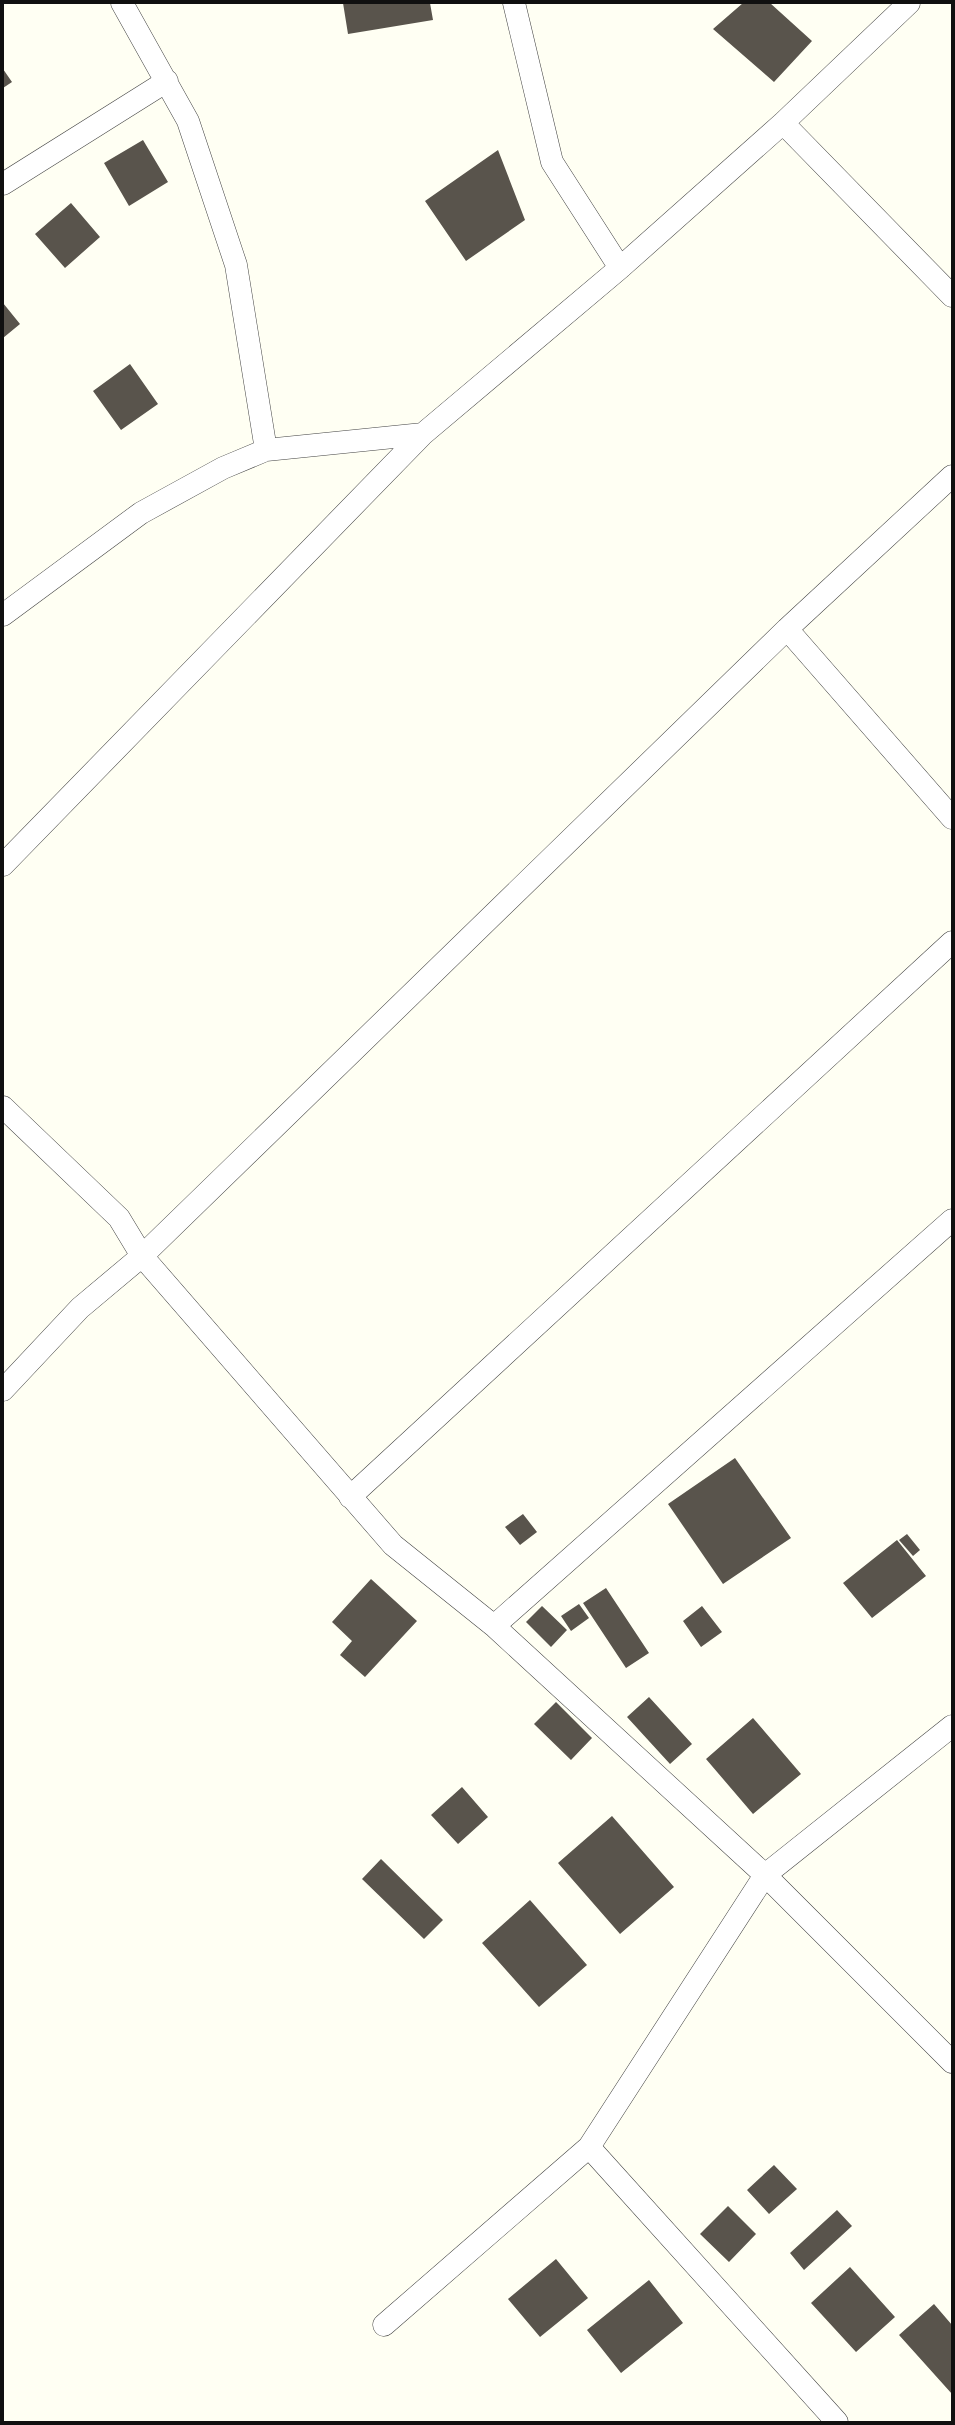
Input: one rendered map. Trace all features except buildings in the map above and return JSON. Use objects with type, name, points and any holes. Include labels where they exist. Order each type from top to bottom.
[{"type":"street","points":[[122,3],[188,121],[236,266],[266,450]]},
{"type":"street","points":[[514,3],[552,162],[620,268]]},
{"type":"street","points":[[3,865],[423,434],[620,268],[783,123],[909,3]]},
{"type":"street","points":[[3,184],[167,81]]},
{"type":"street","points":[[783,123],[952,296]]},
{"type":"street","points":[[3,613],[141,513],[223,468],[266,450],[423,434]]},
{"type":"street","points":[[3,1390],[80,1308],[142,1256],[787,629],[952,476]]},
{"type":"street","points":[[787,629],[952,818]]},
{"type":"street","points":[[350,1497],[952,942]]},
{"type":"street","points":[[3,1107],[119,1218],[142,1256],[393,1545],[494,1626],[765,1875],[952,2062]]},
{"type":"street","points":[[494,1626],[952,1220]]},
{"type":"street","points":[[384,2326],[589,2147],[765,1875],[952,1726]]},
{"type":"street","points":[[589,2147],[837,2422]]}]
